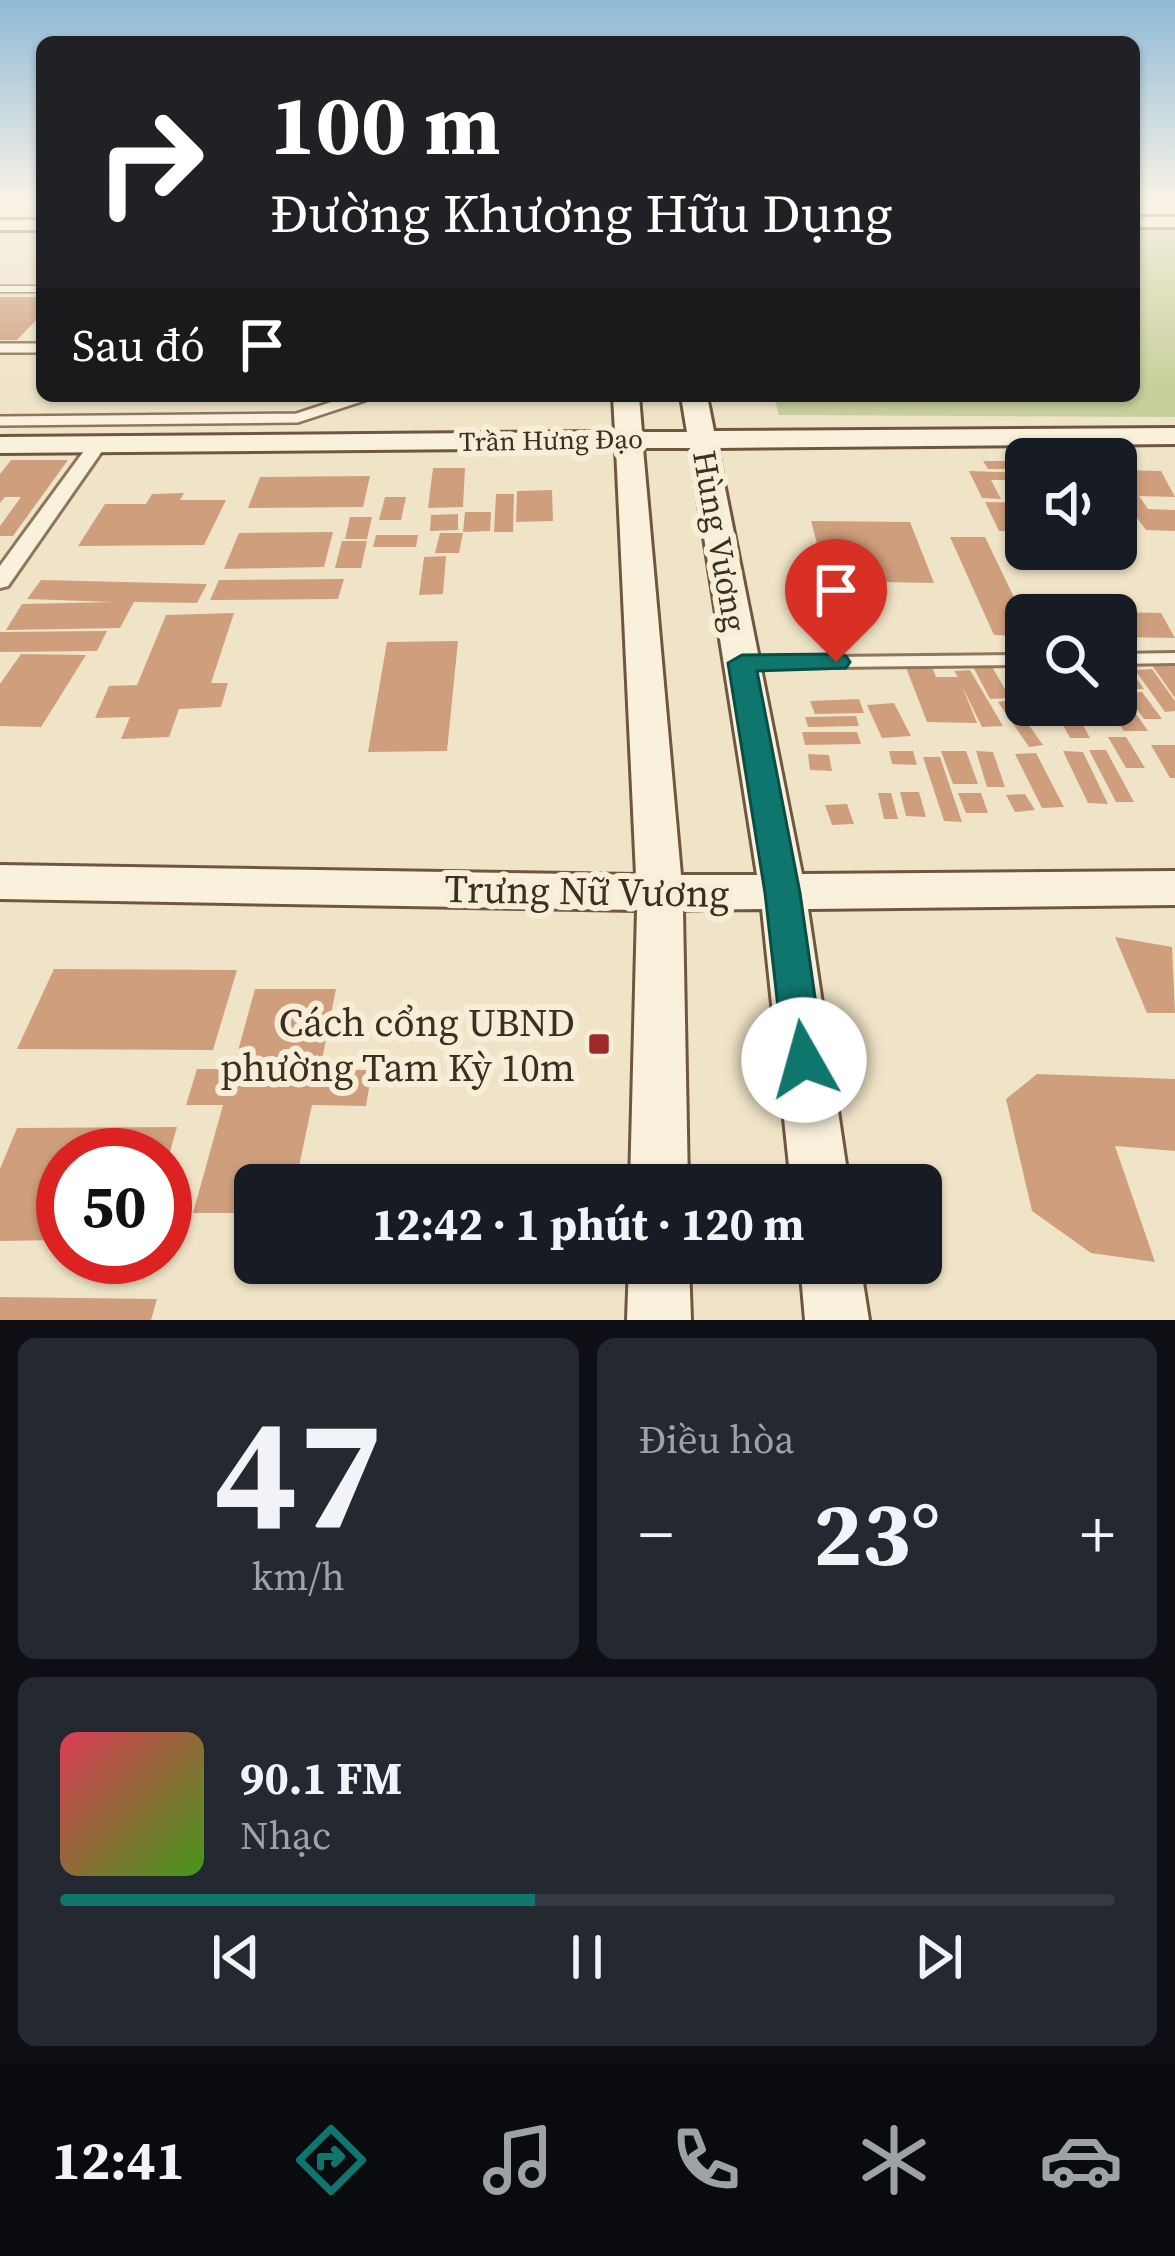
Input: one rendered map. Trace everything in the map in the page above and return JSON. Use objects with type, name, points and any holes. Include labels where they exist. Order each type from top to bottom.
[{"type":"main road","points":[[626,402],[660,893],[659,1164]]},
{"type":"main road","name":"Hùng Vương","points":[[695,402],[783,893],[817,1164]]},
{"type":"main road","name":"Trần Hưng Đạo","points":[[0,445],[1175,436]]},
{"type":"main road","name":"Trưng Nữ Vương","points":[[0,882],[660,893],[1175,888]]},
{"type":"main road","points":[[659,1284],[659,1320]]},
{"type":"main road","points":[[833,1284],[837,1320]]},
{"type":"street","points":[[0,581],[10,551],[98,444]]},
{"type":"lane","points":[[0,289],[36,289]]},
{"type":"lane","points":[[0,348],[36,348]]},
{"type":"lane","points":[[0,421],[296,418],[345,402]]},
{"type":"lane","points":[[1137,659],[1175,658]]},
{"type":"lane","points":[[742,663],[1005,660]]},
{"type":"green space","points":[[1140,260],[1175,260],[1175,417],[779,415],[776,402],[1140,402]]},
{"type":"building","points":[[0,297],[36,297],[36,320],[17,340],[0,340]]},
{"type":"building","points":[[11,460],[68,460],[13,536],[0,536],[0,526],[21,497],[5,497],[0,503],[0,474]]},
{"type":"building","points":[[983,461],[1005,461],[1005,469],[988,469]]},
{"type":"building","points":[[433,468],[465,468],[463,507],[428,508]]},
{"type":"building","points":[[1137,470],[1161,471],[1175,497],[1139,496],[1148,509],[1175,510],[1175,531],[1146,530],[1137,518]]},
{"type":"building","points":[[969,471],[1005,472],[1005,480],[991,480],[1001,499],[982,498]]},
{"type":"building","points":[[370,476],[363,507],[248,508],[260,477]]},
{"type":"building","points":[[552,490],[553,521],[516,522],[517,491]]},
{"type":"building","points":[[184,493],[180,500],[226,500],[204,545],[78,546],[105,504],[146,504],[152,494]]},
{"type":"building","points":[[496,494],[514,494],[513,532],[494,532]]},
{"type":"building","points":[[385,497],[406,497],[401,520],[379,520]]},
{"type":"building","points":[[985,502],[1005,502],[1005,531],[999,531]]},
{"type":"building","points":[[465,512],[491,512],[490,531],[463,532]]},
{"type":"building","points":[[458,514],[458,530],[430,531],[431,515]]},
{"type":"building","points":[[350,517],[372,517],[367,539],[345,539]]},
{"type":"building","points":[[811,521],[910,522],[934,583],[827,581]]},
{"type":"building","points":[[333,532],[324,567],[224,569],[239,533]]},
{"type":"building","points":[[440,533],[463,533],[459,553],[435,553]]},
{"type":"building","points":[[376,535],[418,535],[416,547],[373,547]]},
{"type":"building","points":[[950,537],[985,537],[1012,594],[1005,594],[1005,635],[994,635]]},
{"type":"building","points":[[342,541],[367,541],[361,568],[335,568]]},
{"type":"building","points":[[446,556],[443,594],[419,595],[424,557]]},
{"type":"building","points":[[344,579],[338,599],[210,600],[219,580]]},
{"type":"building","points":[[41,580],[207,584],[197,603],[134,602],[120,628],[6,630],[22,604],[113,602],[27,599]]},
{"type":"building","points":[[1137,612],[1161,613],[1175,638],[1137,637]]},
{"type":"building","points":[[234,613],[211,683],[228,683],[221,707],[179,709],[169,737],[121,739],[130,717],[95,718],[109,686],[137,685],[166,615]]},
{"type":"building","points":[[107,631],[97,651],[0,652],[0,632]]},
{"type":"building","points":[[458,641],[447,751],[368,752],[387,642]]},
{"type":"building","points":[[21,654],[86,655],[41,727],[0,726],[0,684]]},
{"type":"building","points":[[1168,661],[1175,661],[1175,698],[1152,665],[1171,665]]},
{"type":"building","points":[[931,664],[936,677],[958,677],[954,671],[970,670],[1003,726],[982,727],[962,686],[977,723],[927,722],[905,665]]},
{"type":"building","points":[[972,665],[991,665],[1005,689],[1005,698],[990,699]]},
{"type":"building","points":[[1152,669],[1175,701],[1175,711],[1165,712],[1137,670]]},
{"type":"building","points":[[1137,692],[1142,692],[1162,719],[1144,719],[1137,709]]},
{"type":"building","points":[[859,699],[864,713],[815,714],[810,701]]},
{"type":"building","points":[[894,703],[911,736],[882,738],[867,705]]},
{"type":"building","points":[[1137,715],[1148,731],[1124,731],[1121,726],[1137,726]]},
{"type":"building","points":[[856,716],[859,726],[808,727],[805,717]]},
{"type":"building","points":[[1015,726],[1029,726],[1043,745],[1029,747]]},
{"type":"building","points":[[1064,726],[1083,726],[1090,738],[1070,738]]},
{"type":"building","points":[[802,732],[857,732],[861,744],[805,745]]},
{"type":"building","points":[[1108,737],[1126,737],[1145,768],[1126,768]]},
{"type":"building","points":[[1151,745],[1175,745],[1175,778],[1170,778]]},
{"type":"building","points":[[1089,750],[1106,750],[1134,802],[1116,802]]},
{"type":"building","points":[[889,751],[913,751],[917,765],[892,764]]},
{"type":"building","points":[[941,751],[966,751],[978,784],[953,784]]},
{"type":"building","points":[[976,751],[993,752],[1005,787],[987,787]]},
{"type":"building","points":[[1063,751],[1083,752],[1108,804],[1088,803]]},
{"type":"building","points":[[1036,753],[1064,807],[1042,808],[1015,754]]},
{"type":"building","points":[[808,754],[829,755],[832,771],[810,770]]},
{"type":"building","points":[[923,757],[940,757],[962,822],[944,821]]},
{"type":"building","points":[[900,792],[919,792],[926,817],[906,816]]},
{"type":"building","points":[[878,793],[891,793],[898,819],[884,819]]},
{"type":"building","points":[[958,793],[981,793],[988,813],[966,813]]},
{"type":"building","points":[[1025,794],[1035,810],[1015,812],[1006,795]]},
{"type":"building","points":[[847,804],[854,824],[832,825],[825,805]]},
{"type":"building","points":[[1115,937],[1172,947],[1175,1013],[1147,1013]]},
{"type":"building","points":[[54,969],[237,970],[213,1050],[17,1049]]},
{"type":"building","points":[[255,989],[336,989],[320,1070],[372,1070],[366,1106],[312,1105],[299,1164],[234,1164],[234,1213],[193,1213],[223,1105],[186,1105],[197,1069],[233,1069]]},
{"type":"building","points":[[1037,1074],[1175,1079],[1175,1151],[1115,1146],[1155,1262],[1091,1253],[1032,1211],[1006,1099]]},
{"type":"building","points":[[177,1127],[36,1128],[36,1240],[0,1241],[0,1169],[17,1128]]},
{"type":"building","points":[[0,1297],[157,1299],[151,1320],[0,1320]]},
{"type":"place","name":"Cách cổng UBND phường Tam Kỳ 10m","points":[[599,1044]]},
{"type":"route","points":[[804,1060],[783,893],[742,663],[836,662]]}]
